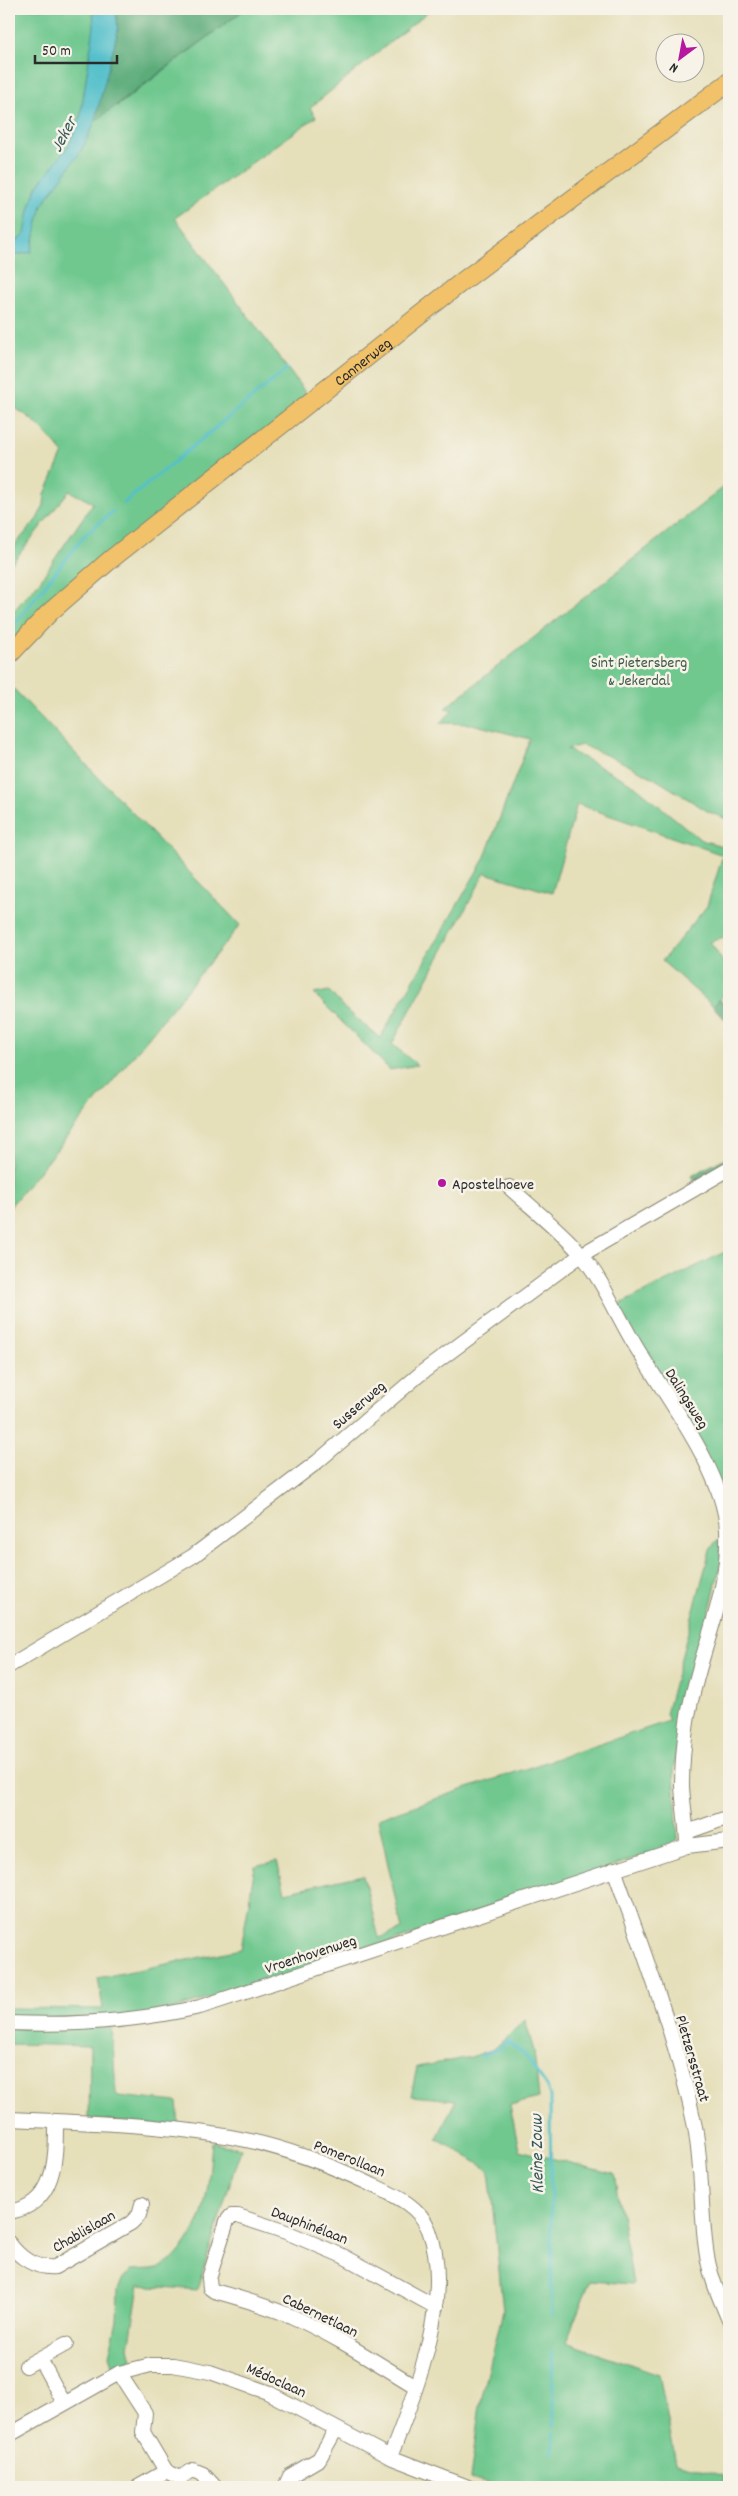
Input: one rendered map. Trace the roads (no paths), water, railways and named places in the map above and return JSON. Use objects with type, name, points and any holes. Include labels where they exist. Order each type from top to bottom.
[{"type":"main road","name":"Cannerweg","points":[[9,655],[49,613],[110,560],[463,281],[729,82]]},
{"type":"street","name":"Susserweg","points":[[9,1666],[193,1556],[317,1462],[420,1374],[581,1255],[729,1169]]},
{"type":"street","name":"Dalingsweg","points":[[509,1187],[556,1228],[581,1255],[703,1456],[721,1498],[727,1528],[724,1585],[720,1604],[696,1678],[687,1722],[682,1786],[687,1846]]},
{"type":"street","points":[[687,1832],[729,1817]]},
{"type":"street","name":"Vroenhovenweg","points":[[9,2023],[115,2021],[159,2016],[200,2007],[687,1846],[729,1841]]},
{"type":"street","name":"Pletzersstraat","points":[[614,1869],[650,1970],[686,2084],[702,2177],[708,2262],[716,2292],[729,2320]]},
{"type":"street","name":"Pomerollaan","points":[[9,2119],[159,2128],[246,2140],[319,2162],[397,2197],[416,2210],[429,2230],[436,2268],[436,2307],[427,2352],[390,2458]]},
{"type":"street","points":[[9,2212],[20,2210],[32,2203],[50,2181],[56,2158],[56,2122]]},
{"type":"street","name":"Chablislaan","points":[[9,2243],[27,2261],[42,2266],[55,2266],[131,2223],[139,2215],[142,2204]]},
{"type":"street","name":"Dauphinélaan","points":[[209,2284],[209,2278],[227,2221],[231,2216],[238,2216],[314,2243],[343,2256],[436,2307]]},
{"type":"street","name":"Cabernetlaan","points":[[209,2284],[214,2291],[256,2303],[310,2325],[362,2353],[415,2386]]},
{"type":"street","points":[[26,2366],[66,2344]]},
{"type":"street","points":[[40,2359],[64,2403]]},
{"type":"street","name":"Médoclaan","points":[[9,2434],[119,2373],[163,2364],[204,2370],[267,2392],[390,2458],[460,2486]]},
{"type":"street","points":[[119,2373],[144,2413],[143,2432],[166,2471],[180,2478],[193,2470],[203,2474],[216,2487]]},
{"type":"street","points":[[285,2487],[290,2476],[319,2459],[336,2429]]},
{"type":"street","points":[[138,2487],[166,2471]]},
{"type":"water","points":[[93,9],[116,9],[118,30],[94,124],[81,151],[42,205],[31,252],[11,256],[9,255],[9,240],[17,241],[25,234],[29,210],[37,187],[68,146],[80,119],[94,26]]},
{"type":"waterway","points":[[124,503],[287,369]]},
{"type":"waterway","points":[[9,631],[85,535],[113,511]]},
{"type":"waterway","name":"Kleine Zouw","points":[[481,2056],[501,2048],[507,2040],[525,2055],[547,2087],[550,2096],[552,2315]]},
{"type":"waterway","name":"Kleine Zouw","points":[[552,2353],[554,2426]]},
{"type":"waterway","name":"Kleine Zouw","points":[[553,2453],[554,2434]]},
{"type":"place","name":"Apostelhoeve","points":[[442,1183]]},
{"type":"water label","name":"Jeker","points":[[63,134]]},
{"type":"park label","name":"Sint Pietersberg & Jekerdal","points":[[639,670]]}]
